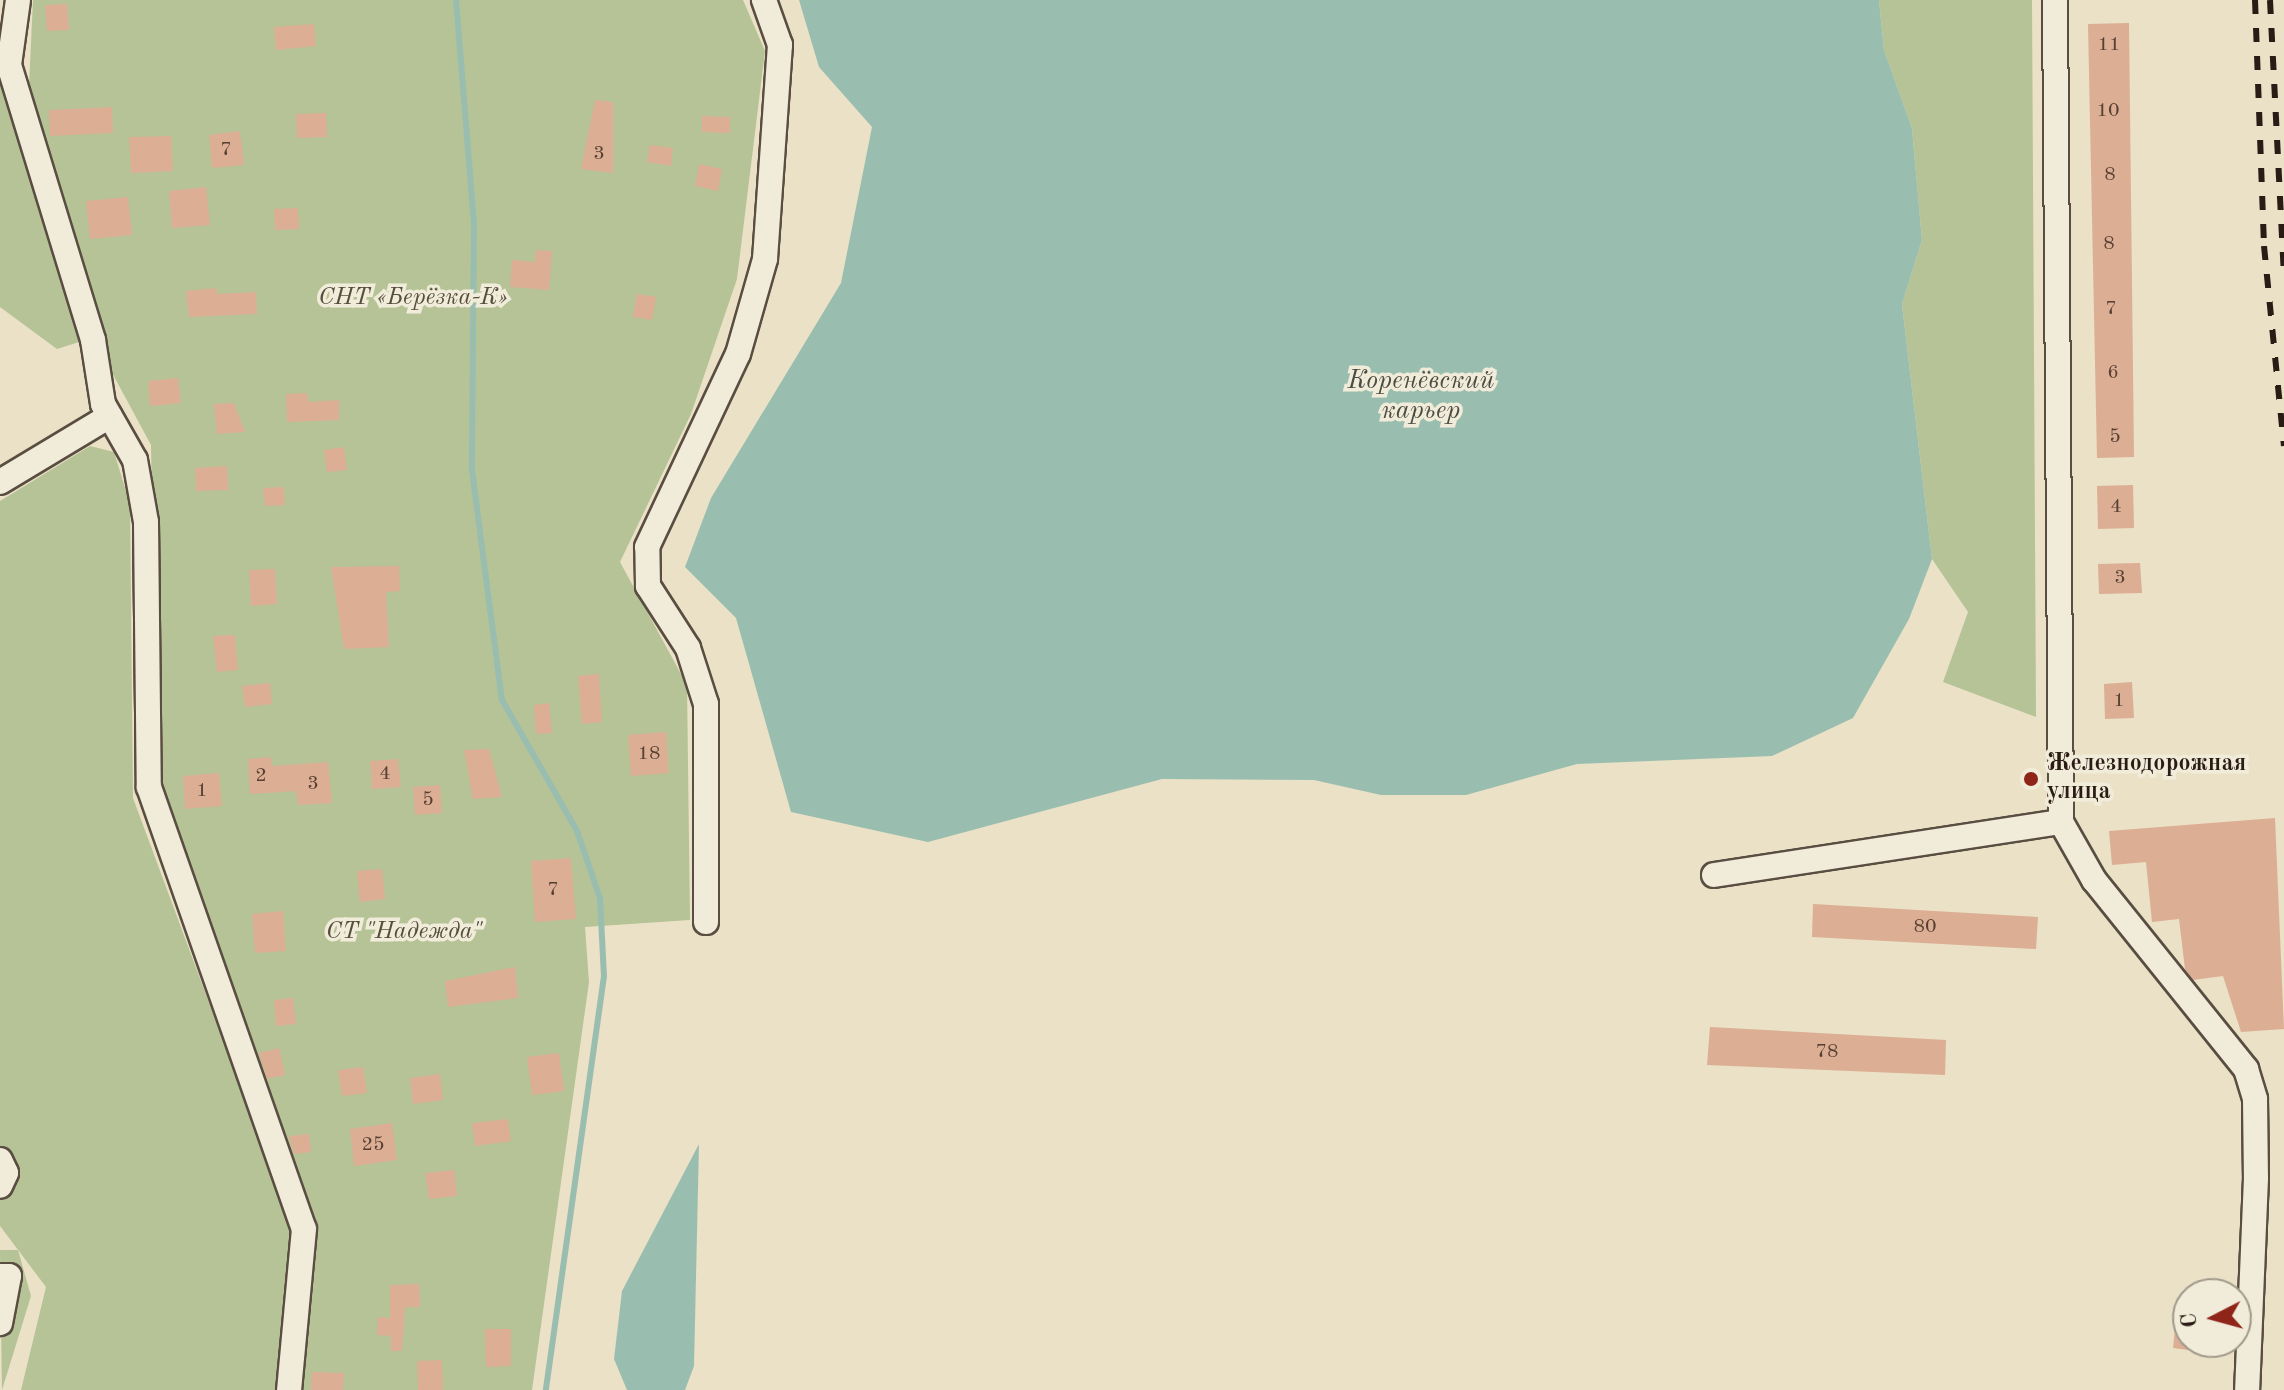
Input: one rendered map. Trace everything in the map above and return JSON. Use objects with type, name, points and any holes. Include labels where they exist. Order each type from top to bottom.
[{"type":"street","points":[[18,0],[9,65],[110,416],[135,460],[146,522],[149,787],[304,1229],[289,1390]]},
{"type":"street","points":[[706,922],[706,704],[688,648],[648,586],[647,547],[738,354],[765,259],[780,45],[764,0]]},
{"type":"street","points":[[2055,0],[2061,822],[2094,880],[2246,1069],[2255,1099],[2256,1178],[2247,1390]]},
{"type":"street","points":[[0,482],[110,416]]},
{"type":"street","points":[[1714,875],[2061,822]]},
{"type":"street","points":[[0,1160],[6,1173],[0,1186]]},
{"type":"street","points":[[0,1276],[9,1276],[0,1323]]},
{"type":"green space","name":"СНТ «Берёзка-К»","points":[[33,0],[743,0],[765,51],[737,279],[691,414],[620,562],[687,685],[690,920],[585,927],[589,982],[532,1390],[296,1390],[313,1234],[157,783],[151,445],[110,369],[29,85]]},
{"type":"green space","points":[[1879,0],[2032,0],[2036,717],[1943,682],[1968,612],[1932,559],[1902,304],[1922,240],[1912,128],[1884,50]]},
{"type":"green space","points":[[0,70],[82,341],[57,349],[0,307]]},
{"type":"green space","points":[[90,446],[114,452],[130,504],[133,798],[296,1237],[280,1390],[21,1390],[46,1287],[0,1226],[0,501]]},
{"type":"green space","points":[[0,1250],[18,1250],[31,1296],[2,1390]]},
{"type":"water","name":"Коренёвский карьер","points":[[799,0],[1879,0],[1884,50],[1912,128],[1922,240],[1902,304],[1932,559],[1909,619],[1853,718],[1772,756],[1577,764],[1466,795],[1381,795],[1314,780],[1162,779],[928,842],[791,812],[736,618],[685,567],[711,498],[841,283],[872,127],[819,67]]},
{"type":"water","points":[[699,1144],[694,1366],[685,1390],[627,1390],[614,1359],[622,1291]]},
{"type":"building","points":[[67,4],[69,30],[47,31],[45,5]]},
{"type":"building","points":[[2129,23],[2134,457],[2097,458],[2088,24]]},
{"type":"building","points":[[314,24],[316,46],[276,50],[274,27]]},
{"type":"building","points":[[595,100],[613,102],[613,173],[581,169]]},
{"type":"building","points":[[112,107],[113,133],[50,136],[49,110]]},
{"type":"building","points":[[326,113],[327,137],[297,138],[296,114]]},
{"type":"building","points":[[702,116],[730,117],[730,133],[702,132]]},
{"type":"building","points":[[240,131],[244,165],[212,168],[209,135]]},
{"type":"building","points":[[171,136],[173,171],[131,173],[129,137]]},
{"type":"building","points":[[650,145],[673,148],[671,166],[647,162]]},
{"type":"building","points":[[699,164],[722,169],[718,191],[695,186]]},
{"type":"building","points":[[206,187],[210,225],[172,228],[169,191]]},
{"type":"building","points":[[128,197],[132,235],[90,239],[86,201]]},
{"type":"building","points":[[298,208],[299,229],[275,230],[274,209]]},
{"type":"building","points":[[536,250],[552,251],[549,290],[510,287],[512,260],[535,262]]},
{"type":"building","points":[[216,288],[217,294],[256,292],[257,314],[189,317],[186,291]]},
{"type":"building","points":[[637,294],[656,297],[652,320],[633,317]]},
{"type":"building","points":[[178,378],[181,403],[150,406],[148,381]]},
{"type":"building","points":[[307,393],[308,402],[339,400],[339,420],[287,422],[286,394]]},
{"type":"building","points":[[234,403],[245,432],[217,434],[214,404]]},
{"type":"building","points":[[344,447],[347,470],[327,472],[324,450]]},
{"type":"building","points":[[227,466],[228,490],[196,491],[195,468]]},
{"type":"building","points":[[2133,485],[2134,528],[2098,529],[2097,486]]},
{"type":"building","points":[[284,487],[285,505],[265,506],[263,488]]},
{"type":"building","points":[[2140,563],[2142,593],[2099,594],[2098,564]]},
{"type":"building","points":[[399,566],[400,591],[386,592],[389,647],[344,649],[331,567]]},
{"type":"building","points":[[275,569],[277,604],[251,606],[249,570]]},
{"type":"building","points":[[235,635],[238,670],[217,672],[213,636]]},
{"type":"building","points":[[599,674],[602,722],[582,724],[578,676]]},
{"type":"building","points":[[2132,682],[2134,718],[2105,719],[2104,684]]},
{"type":"building","points":[[270,683],[272,704],[245,707],[242,686]]},
{"type":"building","points":[[549,703],[552,733],[536,734],[534,705]]},
{"type":"building","points":[[666,732],[669,773],[631,776],[628,735]]},
{"type":"building","points":[[489,749],[502,797],[473,799],[464,750]]},
{"type":"building","points":[[271,757],[272,766],[328,762],[332,803],[298,805],[296,791],[250,794],[248,759]]},
{"type":"building","points":[[398,759],[401,787],[372,789],[370,761]]},
{"type":"building","points":[[219,773],[222,806],[185,809],[183,776]]},
{"type":"building","points":[[440,785],[442,813],[415,815],[413,787]]},
{"type":"building","points":[[2275,818],[2284,1029],[2241,1032],[2223,976],[2193,980],[2185,969],[2179,919],[2152,922],[2146,862],[2112,865],[2109,831]]},
{"type":"building","points":[[571,858],[576,919],[535,922],[531,861]]},
{"type":"building","points":[[382,869],[385,899],[360,902],[357,871]]},
{"type":"building","points":[[1813,904],[2038,917],[2036,949],[1812,937]]},
{"type":"building","points":[[283,911],[286,951],[255,953],[252,914]]},
{"type":"building","points":[[515,967],[518,998],[448,1007],[445,981]]},
{"type":"building","points":[[293,998],[296,1024],[276,1026],[274,1000]]},
{"type":"building","points":[[1710,1027],[1946,1040],[1945,1075],[1707,1065]]},
{"type":"building","points":[[279,1048],[285,1075],[267,1079],[259,1053]]},
{"type":"building","points":[[559,1053],[564,1091],[532,1095],[527,1057]]},
{"type":"building","points":[[363,1067],[367,1093],[342,1096],[338,1070]]},
{"type":"building","points":[[440,1074],[443,1100],[413,1104],[410,1078]]},
{"type":"building","points":[[508,1119],[511,1141],[475,1146],[472,1123]]},
{"type":"building","points":[[392,1123],[397,1160],[354,1166],[350,1129]]},
{"type":"building","points":[[309,1134],[311,1152],[294,1154],[289,1136]]},
{"type":"building","points":[[454,1170],[457,1196],[429,1199],[425,1173]]},
{"type":"building","points":[[419,1284],[420,1307],[405,1307],[402,1351],[391,1351],[391,1336],[377,1335],[378,1317],[390,1318],[390,1285]]},
{"type":"building","points":[[485,1329],[511,1329],[511,1366],[486,1367]]},
{"type":"building","points":[[442,1360],[443,1390],[418,1390],[417,1361]]},
{"type":"building","points":[[312,1372],[344,1373],[343,1390],[311,1390]]},
{"type":"waterway","points":[[456,0],[474,223],[472,470],[502,700],[577,831],[600,898],[604,976],[546,1390]]},
{"type":"railway","points":[[2255,0],[2264,246],[2284,446]]},
{"type":"railway","points":[[2270,0],[2284,279]]},
{"type":"place","name":"Железнодорожная улица","points":[[2031,779]]},
{"type":"park label","name":"СТ \"Надежда\"","points":[[404,933]]}]
